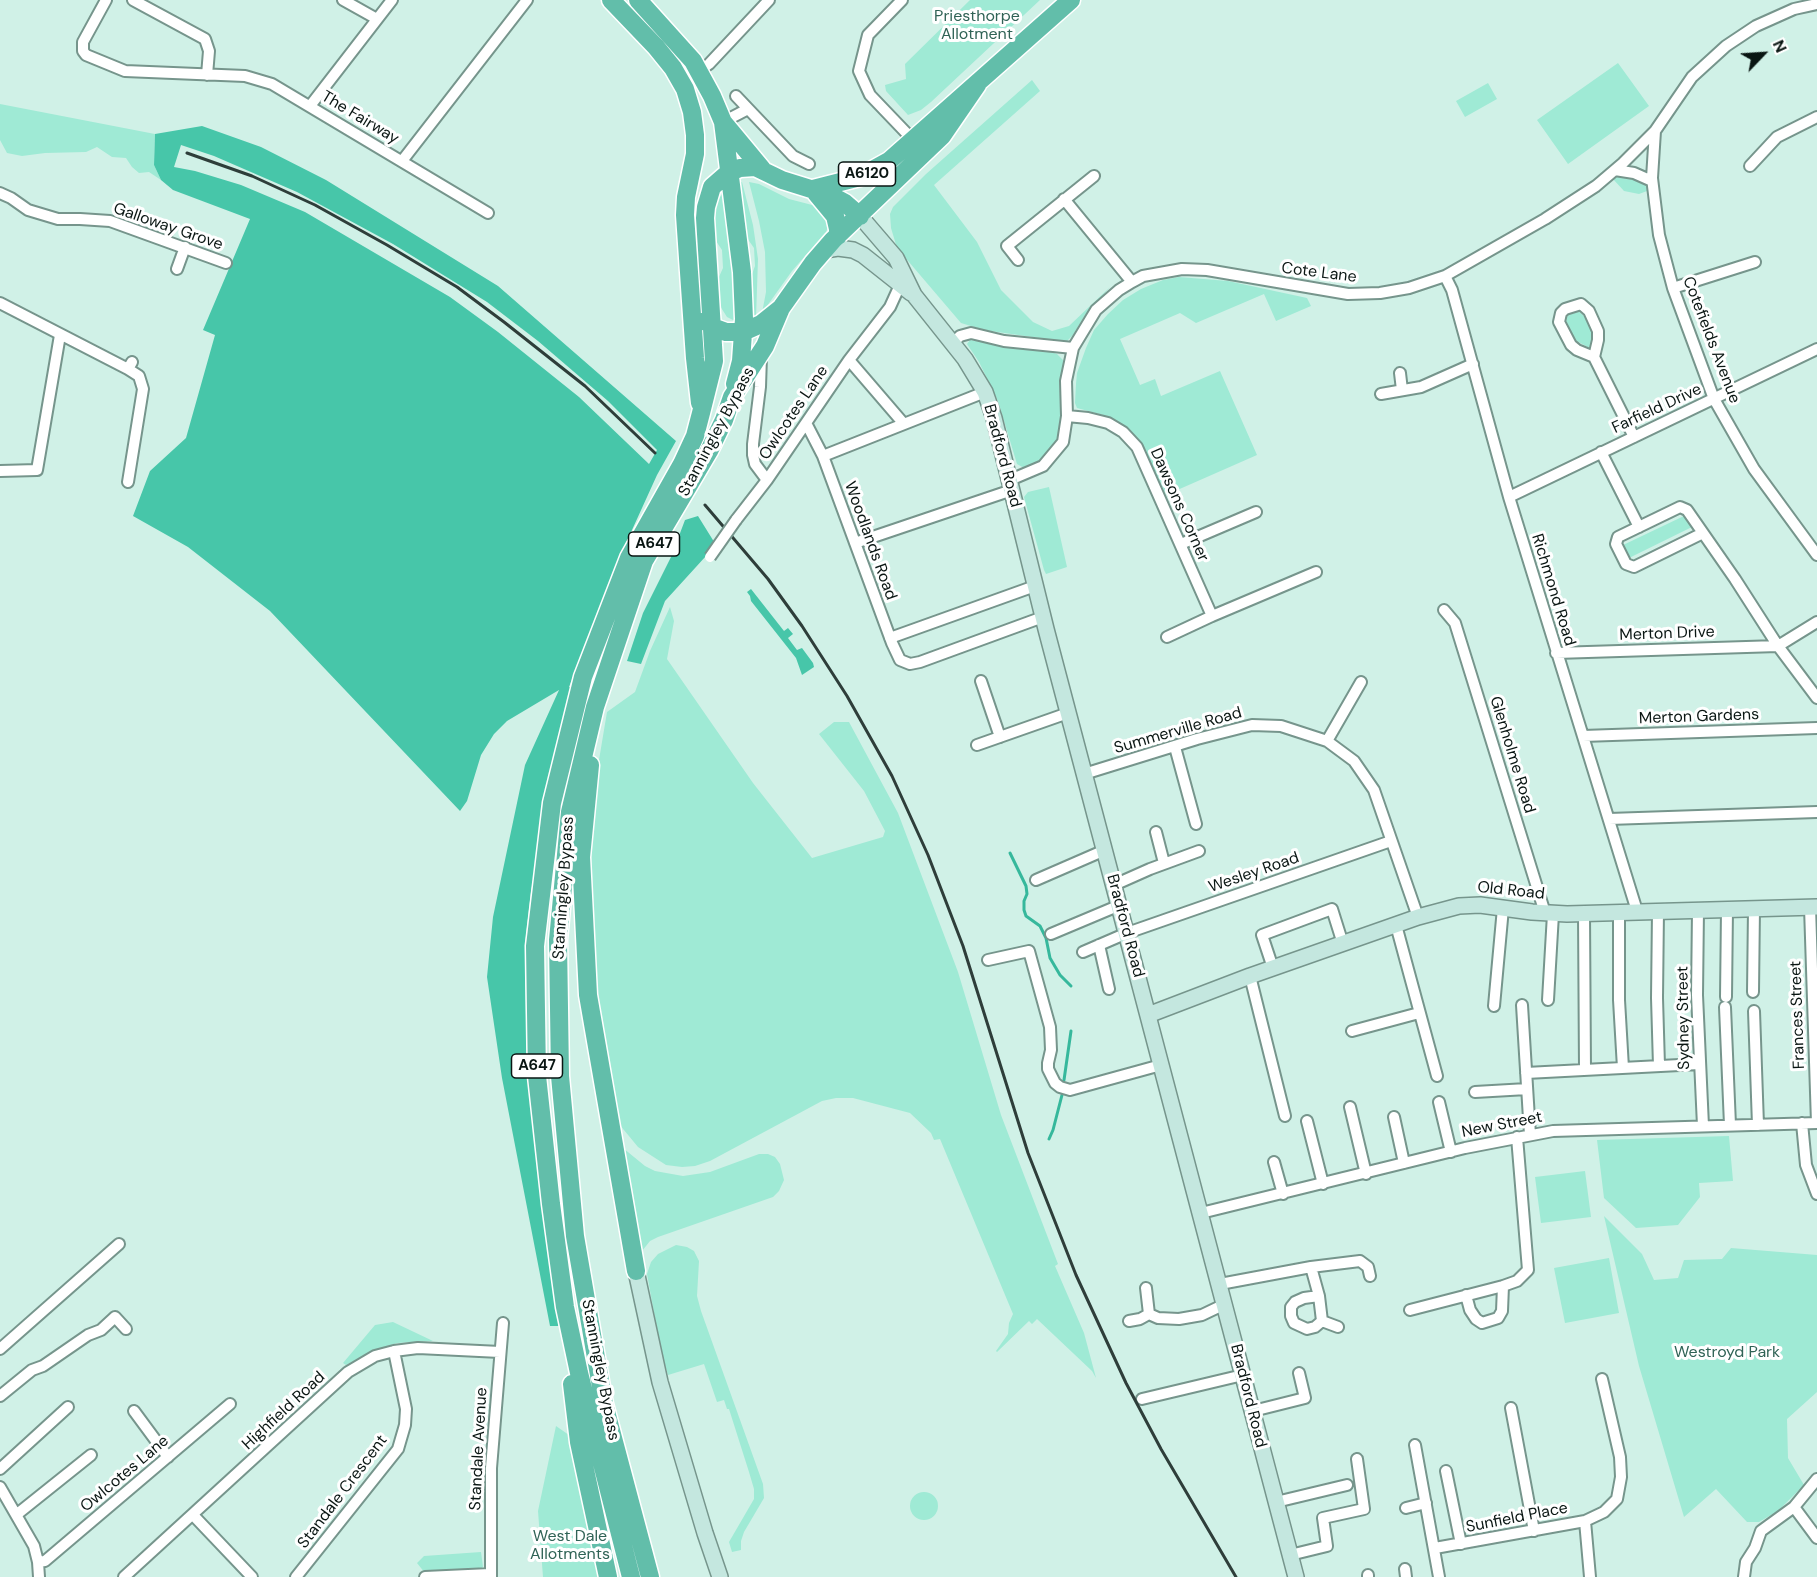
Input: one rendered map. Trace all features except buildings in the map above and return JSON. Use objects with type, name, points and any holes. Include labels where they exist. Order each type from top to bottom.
[{"type":"highway","name":"A647","points":[[611,0],[674,68],[685,89],[692,112],[695,154],[685,215],[701,413]]},
{"type":"highway","name":"A647","points":[[638,0],[699,71],[723,122],[742,272],[741,361],[732,397]]},
{"type":"highway","name":"A6120","points":[[813,189],[847,182],[874,170],[889,160],[1071,0]]},
{"type":"highway","name":"A6120","points":[[860,216],[942,136],[977,85]]},
{"type":"highway","points":[[723,122],[762,169]]},
{"type":"highway","points":[[690,296],[697,312],[712,326],[726,332],[743,332],[761,324],[781,308],[825,250],[860,216],[845,203],[813,189],[782,180],[762,169],[742,168],[728,173]]},
{"type":"highway","name":"Stanningley Bypass","points":[[631,1577],[565,1307],[537,1076],[535,945],[552,803],[583,677],[629,558],[682,464],[695,436],[714,361],[706,207],[712,187],[728,173]]},
{"type":"highway","points":[[813,189],[835,216],[838,222],[838,236]]},
{"type":"highway","name":"Stanningley Bypass","points":[[650,1577],[604,1404],[575,1236],[560,1076],[558,940],[570,812],[595,707],[644,561],[713,444],[732,397],[761,352],[781,308]]},
{"type":"highway","points":[[616,643],[592,750],[581,856],[588,994],[636,1271]]},
{"type":"highway","points":[[565,1307],[569,1364],[579,1442],[608,1577]]},
{"type":"main road","name":"Bradford Road","points":[[860,216],[896,258],[914,295],[965,359],[984,392],[994,418],[1043,618],[1296,1577]]},
{"type":"main road","name":"Bradford Road","points":[[825,250],[853,250],[863,255],[914,295]]},
{"type":"main road","name":"Old Road","points":[[1148,1015],[1250,976],[1418,917],[1459,906],[1480,904],[1550,913],[1584,914],[1813,907]]},
{"type":"main road","points":[[636,1271],[660,1382],[720,1577]]},
{"type":"street","name":"The Fairway","points":[[106,0],[83,42],[83,51],[86,55],[125,71],[245,76],[272,84],[488,213]]},
{"type":"street","points":[[133,0],[206,39],[209,51],[207,75]]},
{"type":"street","points":[[343,0],[377,19]]},
{"type":"street","points":[[310,106],[392,0]]},
{"type":"street","points":[[402,161],[527,0]]},
{"type":"street","points":[[699,71],[709,64],[769,0]]},
{"type":"street","points":[[902,0],[868,35],[859,71],[870,94],[925,153]]},
{"type":"street","points":[[1655,131],[1692,77],[1726,46],[1756,26],[1794,9],[1817,4]]},
{"type":"street","points":[[736,96],[793,156],[809,164]]},
{"type":"street","points":[[723,122],[748,109]]},
{"type":"street","points":[[1750,166],[1777,137],[1817,117]]},
{"type":"street","name":"Cote Lane","points":[[855,543],[967,504],[1011,485],[1043,466],[1063,442],[1067,416],[1066,381],[1073,348],[1096,310],[1119,290],[1143,276],[1182,269],[1207,270],[1348,294],[1380,293],[1409,288],[1444,276],[1545,219],[1596,186],[1655,131]]},
{"type":"street","name":"Cotefields Avenue","points":[[1655,131],[1652,181],[1659,235],[1673,288],[1714,399],[1754,469],[1817,555]]},
{"type":"street","points":[[1615,170],[1634,173],[1652,181]]},
{"type":"street","points":[[1018,260],[1007,246],[1094,176]]},
{"type":"street","name":"Galloway Grove","points":[[0,193],[27,210],[58,219],[110,221],[226,263]]},
{"type":"street","points":[[1064,199],[1132,282]]},
{"type":"street","points":[[177,269],[185,247]]},
{"type":"street","points":[[1673,288],[1755,262]]},
{"type":"street","name":"Richmond Road","points":[[1444,276],[1452,290],[1509,497],[1637,911]]},
{"type":"street","name":"Owlcotes Lane","points":[[710,557],[767,480],[849,360],[890,307],[900,285]]},
{"type":"street","points":[[0,303],[60,335],[130,365],[139,376],[143,389],[128,482]]},
{"type":"street","points":[[1594,357],[1599,340],[1598,331],[1589,311],[1581,304],[1565,309],[1561,313],[1559,322],[1571,345],[1594,357],[1634,437]]},
{"type":"street","points":[[952,343],[960,336],[971,333],[1004,341],[1073,348]]},
{"type":"street","points":[[0,471],[37,470],[60,335]]},
{"type":"street","name":"Farfield Drive","points":[[1509,497],[1817,349]]},
{"type":"street","points":[[761,352],[753,455],[755,464],[767,480]]},
{"type":"street","points":[[849,360],[904,424]]},
{"type":"street","points":[[1381,394],[1421,387],[1473,364]]},
{"type":"street","points":[[1400,373],[1402,390]]},
{"type":"street","points":[[823,456],[984,392]]},
{"type":"street","name":"Dawsons Corner","points":[[1067,416],[1088,417],[1108,423],[1123,432],[1137,447],[1212,616]]},
{"type":"street","name":"Woodlands Road","points":[[806,423],[823,456],[900,660],[910,664],[1043,618]]},
{"type":"street","points":[[1601,452],[1639,527]]},
{"type":"street","points":[[1703,533],[1634,567],[1626,564],[1616,544],[1618,537],[1680,507],[1687,510],[1703,533],[1778,646],[1817,698]]},
{"type":"street","points":[[1181,544],[1256,512]]},
{"type":"street","points":[[1167,637],[1316,572]]},
{"type":"street","points":[[890,638],[1035,586]]},
{"type":"street","name":"Glenholme Road","points":[[1444,610],[1455,623],[1550,913]]},
{"type":"street","points":[[1778,646],[1817,622]]},
{"type":"street","name":"Merton Drive","points":[[1556,653],[1778,646]]},
{"type":"street","points":[[981,681],[1000,737]]},
{"type":"street","points":[[1327,741],[1361,682]]},
{"type":"street","points":[[977,745],[1068,713]]},
{"type":"street","name":"Summerville Road","points":[[1084,774],[1197,739],[1252,726],[1281,726],[1327,741],[1354,761],[1374,790],[1418,917]]},
{"type":"street","name":"Merton Gardens","points":[[1583,736],[1817,728]]},
{"type":"street","points":[[1175,747],[1196,824]]},
{"type":"street","points":[[1609,819],[1817,812]]},
{"type":"street","points":[[1156,832],[1164,863]]},
{"type":"street","name":"Wesley Road","points":[[1083,951],[1127,933],[1391,841]]},
{"type":"street","points":[[1036,880],[1105,850]]},
{"type":"street","points":[[1114,885],[1164,863],[1199,851]]},
{"type":"street","points":[[1051,934],[1120,905]]},
{"type":"street","name":"Frances Street","points":[[1813,907],[1817,1123]]},
{"type":"street","points":[[1494,1006],[1503,908]]},
{"type":"street","points":[[1754,908],[1754,992]]},
{"type":"street","points":[[1273,968],[1262,935],[1332,909],[1343,944]]},
{"type":"street","points":[[1727,909],[1725,1002],[1730,1125]]},
{"type":"street","name":"Sydney Street","points":[[1698,910],[1697,994],[1703,1126]]},
{"type":"street","points":[[1658,911],[1659,1066]]},
{"type":"street","points":[[1619,912],[1619,1000],[1623,1068]]},
{"type":"street","points":[[1548,1000],[1550,913]]},
{"type":"street","points":[[1584,914],[1585,1070]]},
{"type":"street","points":[[1396,925],[1437,1076]]},
{"type":"street","points":[[1099,945],[1109,989]]},
{"type":"street","points":[[988,960],[1029,951],[1050,1027],[1051,1050],[1048,1069],[1055,1083],[1060,1087],[1070,1090],[1161,1065]]},
{"type":"street","points":[[1250,976],[1285,1116]]},
{"type":"street","points":[[1522,1005],[1530,1135]]},
{"type":"street","points":[[1754,1011],[1758,1125]]},
{"type":"street","points":[[1352,1031],[1419,1013]]},
{"type":"street","points":[[1526,1073],[1699,1064]]},
{"type":"street","points":[[1475,1092],[1527,1089]]},
{"type":"street","points":[[1439,1102],[1451,1152]]},
{"type":"street","points":[[1350,1107],[1366,1174]]},
{"type":"street","points":[[1394,1117],[1404,1163]]},
{"type":"street","points":[[1307,1121],[1323,1184]]},
{"type":"street","points":[[1802,1123],[1806,1165],[1817,1194]]},
{"type":"street","name":"New Street","points":[[1201,1213],[1451,1152],[1552,1131],[1817,1123]]},
{"type":"street","points":[[1410,1310],[1503,1286],[1517,1281],[1528,1270],[1517,1137]]},
{"type":"street","points":[[1274,1162],[1282,1194]]},
{"type":"street","points":[[0,1349],[119,1244]]},
{"type":"street","points":[[1220,1284],[1311,1267],[1360,1261],[1368,1267],[1370,1276]]},
{"type":"street","points":[[1311,1267],[1319,1296],[1322,1321]]},
{"type":"street","points":[[1466,1295],[1470,1310],[1482,1323],[1498,1318],[1502,1311],[1503,1286]]},
{"type":"street","points":[[1146,1288],[1149,1314]]},
{"type":"street","points":[[1319,1296],[1295,1302],[1291,1316],[1294,1323],[1307,1329],[1315,1327],[1322,1321]]},
{"type":"street","points":[[1149,1314],[1158,1318],[1179,1319],[1202,1315],[1225,1304]]},
{"type":"street","points":[[1129,1321],[1149,1314]]},
{"type":"street","points":[[0,1396],[32,1370],[43,1366],[88,1335],[101,1330],[116,1317],[126,1329]]},
{"type":"street","points":[[1322,1321],[1338,1327]]},
{"type":"street","name":"Standale Avenue","points":[[490,1575],[491,1468],[503,1323]]},
{"type":"street","name":"Highfield Road","points":[[124,1577],[348,1372],[375,1356],[394,1351],[438,1348],[500,1352]]},
{"type":"street","name":"Standale Crescent","points":[[296,1577],[398,1449],[405,1425],[406,1409],[394,1351]]},
{"type":"street","points":[[1253,1411],[1305,1398],[1299,1373]]},
{"type":"street","points":[[1142,1399],[1243,1375]]},
{"type":"street","points":[[1585,1521],[1604,1512],[1617,1499],[1621,1477],[1620,1457],[1602,1379]]},
{"type":"street","name":"Owlcotes Lane","points":[[38,1562],[45,1561],[230,1404]]},
{"type":"street","points":[[0,1469],[68,1407]]},
{"type":"street","points":[[1511,1408],[1534,1531]]},
{"type":"street","points":[[134,1411],[168,1457]]},
{"type":"street","points":[[1415,1444],[1439,1577]]},
{"type":"street","points":[[16,1515],[91,1455]]},
{"type":"street","points":[[1290,1555],[1327,1546],[1323,1518],[1364,1509],[1357,1459]]},
{"type":"street","points":[[1446,1471],[1461,1544]]},
{"type":"street","points":[[1744,1577],[1746,1562],[1755,1548],[1761,1531],[1794,1507],[1817,1479]]},
{"type":"street","points":[[1276,1502],[1347,1485]]},
{"type":"street","points":[[0,1487],[34,1546],[39,1577]]},
{"type":"street","points":[[1406,1508],[1426,1503]]},
{"type":"street","points":[[1794,1507],[1817,1538]]},
{"type":"street","points":[[193,1515],[252,1577]]},
{"type":"street","name":"Sunfield Place","points":[[1435,1548],[1585,1521],[1590,1577]]},
{"type":"street","points":[[423,1574],[490,1575]]},
{"type":"green space","name":"Priesthorpe Allotment","points":[[970,0],[1040,0],[931,102],[921,110],[908,115],[886,91],[885,85],[906,79],[905,64]]},
{"type":"green space","points":[[1618,63],[1649,106],[1568,164],[1537,120]]},
{"type":"green space","points":[[1032,80],[1040,91],[934,185],[977,242],[1001,290],[1033,322],[1052,331],[1069,326],[1110,287],[1085,315],[1066,342],[984,330],[961,323],[897,248],[891,228],[890,214],[893,207],[926,174]]},
{"type":"green space","points":[[1488,83],[1497,99],[1465,117],[1456,101]]},
{"type":"green space","points":[[0,104],[155,134],[154,165],[161,180],[149,172],[139,173],[126,158],[112,157],[97,147],[86,152],[22,156],[7,153],[0,140]]},
{"type":"green space","points":[[202,126],[261,147],[326,180],[498,286],[676,441],[657,475],[622,552],[569,687],[576,688],[539,846],[531,892],[525,945],[526,1015],[530,1078],[560,1324],[558,1326],[550,1326],[502,1078],[487,977],[493,917],[525,765],[559,690],[507,721],[494,734],[481,755],[467,801],[460,811],[270,611],[188,547],[133,516],[150,471],[186,438],[215,335],[203,330],[250,219],[173,190],[161,180],[154,165],[155,134]],"holes":[[[181,145],[214,156],[297,192],[393,244],[487,302],[538,341],[608,401],[657,450],[649,464],[579,397],[450,297],[305,212],[241,185],[174,167]]]},
{"type":"green space","points":[[1620,175],[1627,175],[1643,183],[1647,191],[1639,194],[1624,191],[1613,179]]},
{"type":"green space","points":[[742,182],[753,225],[758,259],[756,318],[753,318],[751,277],[755,266],[754,248],[747,238],[739,183]]},
{"type":"green space","points":[[749,182],[759,184],[789,199],[816,206],[824,211],[829,225],[826,232],[792,271],[762,313],[766,292],[765,252]]},
{"type":"green space","points":[[722,194],[728,225],[735,321],[727,317],[720,306],[718,279],[723,268],[722,250],[716,241],[714,214]]},
{"type":"green space","points":[[1179,277],[1228,281],[1307,298],[1311,306],[1276,321],[1264,294],[1196,323],[1180,313],[1120,339],[1140,385],[1155,379],[1161,396],[1220,371],[1257,455],[1166,495],[1142,444],[1131,432],[1103,415],[1077,408],[1076,384],[1077,373],[1094,330],[1108,314],[1123,300],[1141,289],[1163,280]]},
{"type":"green space","points":[[1577,310],[1584,316],[1592,332],[1591,349],[1575,340],[1566,321],[1568,314]]},
{"type":"green space","points":[[970,340],[1048,351],[1057,354],[1064,361],[1059,436],[1047,455],[1038,463],[1024,468],[1017,464],[998,401],[979,362],[967,344]]},
{"type":"green space","points":[[1049,487],[1067,567],[1046,574],[1024,497],[1028,492]]},
{"type":"green space","points":[[1686,515],[1694,526],[1627,559],[1621,546]]},
{"type":"green space","points":[[698,516],[716,545],[665,601],[641,664],[627,661],[643,613],[671,557],[685,520]]},
{"type":"green space","points":[[751,589],[784,631],[788,628],[793,634],[788,638],[797,650],[802,648],[814,667],[802,675],[796,658],[751,601],[747,592]]},
{"type":"green space","points":[[670,607],[674,621],[667,659],[753,783],[812,858],[883,837],[885,831],[864,791],[819,734],[834,722],[849,722],[898,813],[958,972],[1001,1115],[1058,1264],[1055,1266],[1084,1333],[1096,1378],[1092,1371],[1037,1319],[1032,1324],[1029,1321],[996,1351],[1008,1334],[1013,1314],[940,1139],[934,1140],[931,1133],[910,1113],[853,1098],[822,1101],[710,1161],[682,1167],[666,1165],[638,1147],[619,1124],[598,995],[591,878],[592,802],[607,712],[635,692]]},
{"type":"green space","points":[[1729,1136],[1733,1181],[1699,1183],[1700,1197],[1678,1225],[1636,1228],[1604,1198],[1597,1140]]},
{"type":"green space","points":[[623,1148],[655,1171],[683,1176],[710,1172],[759,1154],[768,1154],[775,1157],[780,1164],[784,1180],[773,1197],[658,1237],[650,1241],[642,1251]]},
{"type":"green space","points":[[1585,1171],[1591,1217],[1541,1223],[1535,1177]]},
{"type":"green space","name":"Westroyd Park","points":[[1604,1216],[1642,1254],[1654,1280],[1678,1278],[1684,1260],[1722,1259],[1731,1248],[1817,1255],[1817,1392],[1787,1419],[1788,1458],[1804,1485],[1778,1511],[1759,1522],[1747,1522],[1716,1489],[1684,1517],[1639,1366]]},
{"type":"green space","points":[[676,1245],[694,1251],[699,1261],[697,1296],[701,1311],[763,1484],[764,1498],[744,1532],[741,1550],[732,1552],[729,1542],[754,1499],[754,1489],[729,1409],[724,1400],[717,1402],[704,1364],[668,1375],[661,1351],[647,1274],[651,1262],[658,1254]]},
{"type":"green space","points":[[1609,1258],[1619,1313],[1565,1323],[1554,1268]]},
{"type":"green space","points":[[393,1322],[433,1341],[397,1343],[346,1365],[343,1363],[375,1325]]},
{"type":"green space","name":"West Dale Allotments","points":[[556,1426],[579,1442],[608,1577],[543,1577],[538,1511]]},
{"type":"green space","points":[[924,1492],[934,1496],[938,1506],[934,1516],[924,1520],[914,1516],[910,1506],[914,1496]]},
{"type":"green space","points":[[481,1552],[483,1567],[478,1571],[425,1573],[417,1563],[424,1556]]},
{"type":"waterway","points":[[1010,853],[1026,886],[1027,894],[1024,901],[1026,916],[1040,926],[1046,938],[1050,958],[1060,975],[1071,986]]},
{"type":"waterway","points":[[1064,1080],[1071,1031]]},
{"type":"waterway","points":[[1049,1139],[1062,1095]]},
{"type":"railway","points":[[187,153],[252,176],[315,205],[457,287],[585,386],[655,453]]},
{"type":"railway","points":[[705,505],[768,579],[802,626],[847,696],[892,776],[928,855],[963,946],[1028,1153],[1076,1275],[1126,1383],[1161,1449],[1236,1577]]}]
